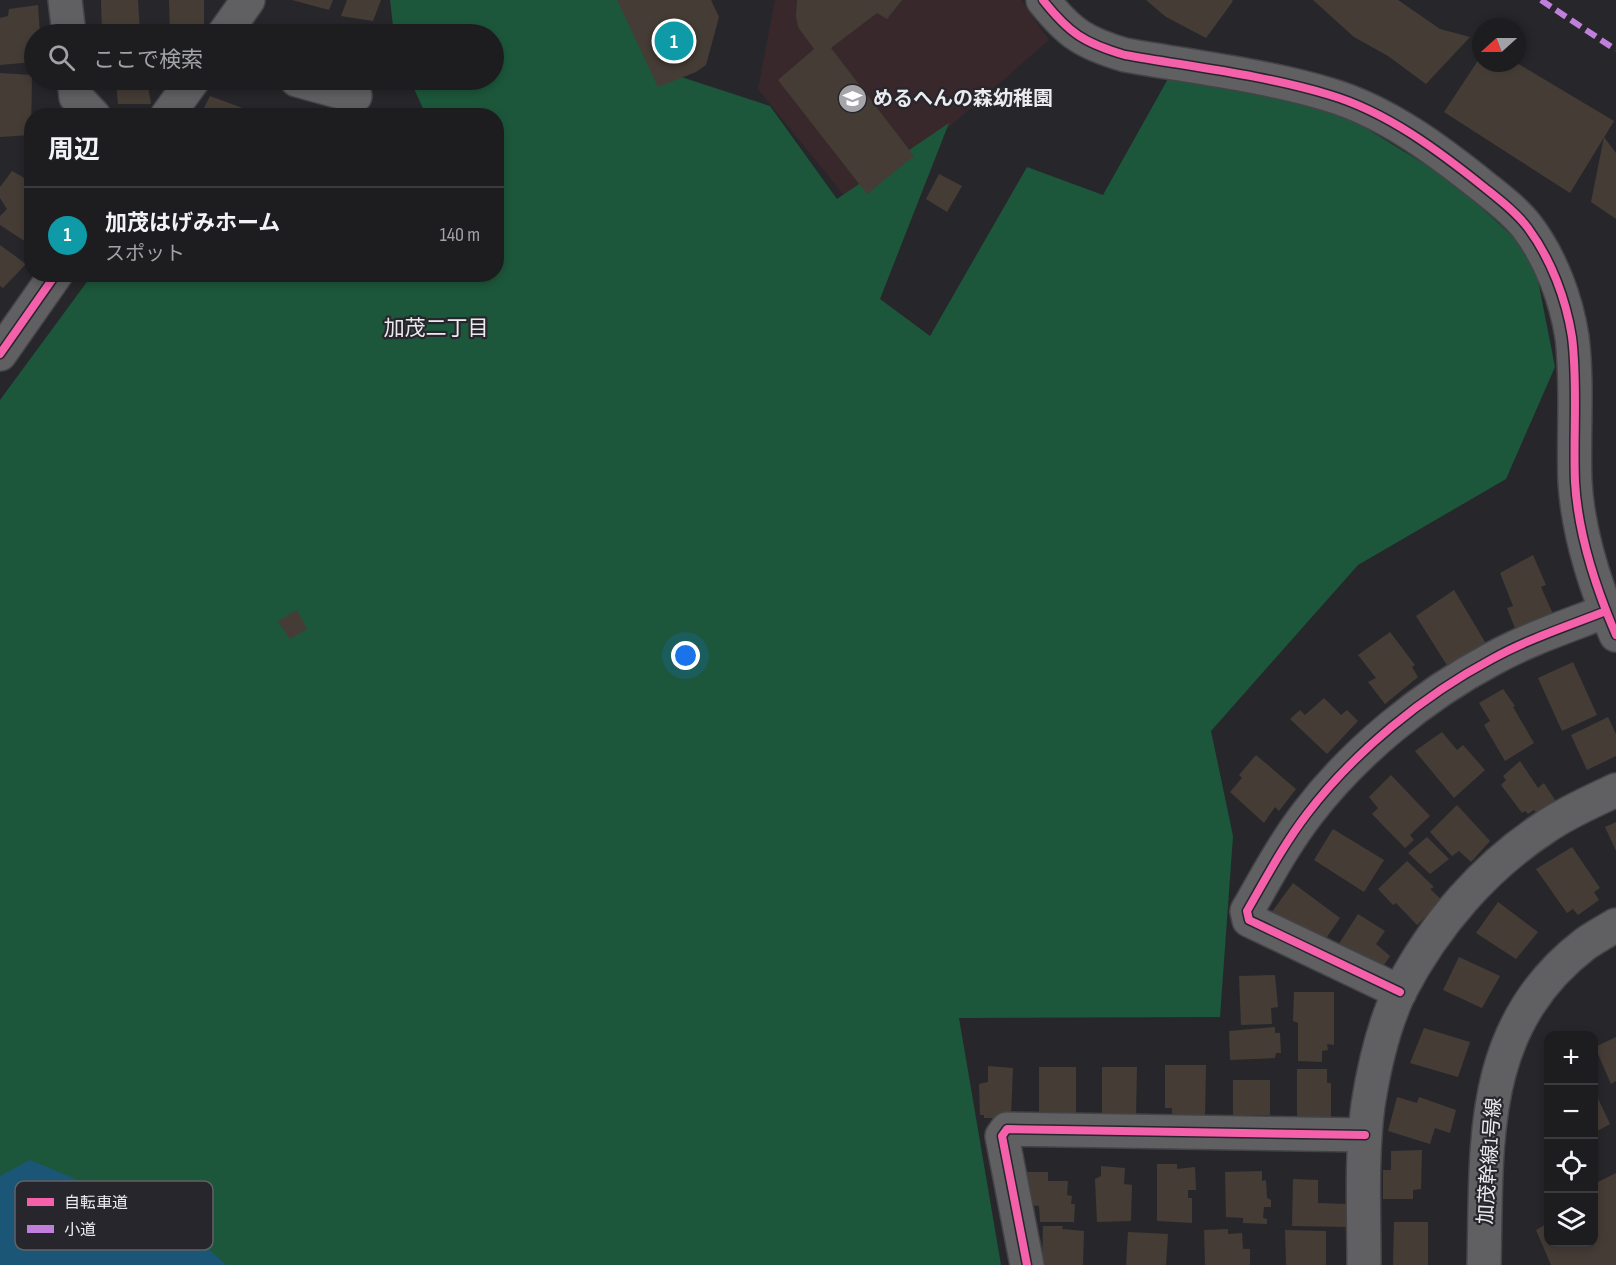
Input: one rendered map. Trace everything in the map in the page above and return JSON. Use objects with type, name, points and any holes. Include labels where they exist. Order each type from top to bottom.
[{"type":"street","points":[[65,0],[68,24]]},
{"type":"street","points":[[231,24],[248,0]]},
{"type":"street","points":[[1043,0],[1058,20],[1077,37],[1098,47],[1125,55],[1295,86],[1331,95],[1359,106],[1404,129],[1501,201],[1527,226],[1543,250],[1567,307],[1575,380],[1575,482],[1579,514],[1591,570],[1611,623],[1494,657],[1461,676],[1401,719],[1348,768],[1306,815],[1247,911],[1250,920],[1400,992]]},
{"type":"street","points":[[75,90],[76,97],[86,108]]},
{"type":"street","points":[[173,108],[186,90]]},
{"type":"street","points":[[333,90],[355,96]]},
{"type":"street","points":[[0,354],[50,282]]},
{"type":"street","points":[[1364,1265],[1365,1135],[1368,1105],[1387,1025],[1400,992],[1444,923],[1462,900],[1496,865],[1548,825],[1582,805],[1616,790]]},
{"type":"street","name":"加茂幹線1号線","points":[[1484,1265],[1489,1118],[1496,1082],[1510,1039],[1530,1001],[1552,974],[1585,944],[1616,925]]},
{"type":"street","points":[[1027,1265],[1002,1136],[1007,1129],[1365,1135]]},
{"type":"shaded area","points":[[775,0],[1021,0],[1049,40],[855,209],[758,89]]},
{"type":"green space","points":[[390,0],[634,0],[663,71],[770,106],[837,199],[949,123],[880,299],[930,336],[1027,167],[1103,195],[1169,77],[1325,103],[1452,181],[1533,255],[1555,367],[1506,479],[1358,565],[1211,731],[1233,836],[1220,1017],[959,1018],[1001,1265],[0,1265],[0,400],[87,282],[504,282],[504,108],[423,108],[415,90],[504,90],[504,24],[393,24]]},
{"type":"water","points":[[30,1160],[80,1181],[15,1181],[15,1250],[210,1250],[226,1265],[0,1265],[0,1176]]},
{"type":"building","points":[[101,0],[138,0],[139,24],[102,24]]},
{"type":"building","points":[[169,0],[204,0],[204,24],[170,24]]},
{"type":"building","points":[[292,0],[333,0],[329,10]]},
{"type":"building","points":[[347,0],[381,0],[373,21],[341,16]]},
{"type":"building","points":[[617,0],[711,0],[719,17],[706,65],[696,72],[658,87]]},
{"type":"building","points":[[797,0],[902,0],[887,19],[877,13],[831,48],[914,156],[867,194],[778,80],[814,49],[798,27]]},
{"type":"building","points":[[1146,0],[1233,1],[1206,38],[1166,17]]},
{"type":"building","points":[[1313,0],[1398,0],[1440,29],[1470,37],[1426,84],[1388,56],[1354,37]]},
{"type":"building","points":[[38,5],[39,24],[24,24],[24,63],[0,65],[0,18],[8,16],[9,9]]},
{"type":"building","points":[[1526,68],[1614,121],[1570,193],[1444,112],[1472,70],[1472,72],[1526,72]]},
{"type":"building","points":[[0,73],[24,74],[24,90],[32,90],[31,108],[24,108],[24,135],[0,137]]},
{"type":"building","points":[[117,90],[149,90],[151,104],[118,104]]},
{"type":"building","points":[[210,96],[242,108],[204,108]]},
{"type":"building","points":[[1604,137],[1616,153],[1616,219],[1591,202]]},
{"type":"building","points":[[12,171],[24,178],[24,241],[0,225],[0,216],[7,209],[0,198],[0,187]]},
{"type":"building","points":[[939,174],[962,186],[947,212],[926,199]]},
{"type":"building","points":[[0,245],[24,263],[24,266],[3,288],[0,286]]},
{"type":"building","points":[[1533,555],[1546,585],[1541,587],[1556,621],[1518,636],[1507,608],[1513,606],[1500,573]]},
{"type":"building","points":[[1454,590],[1488,647],[1448,667],[1416,616]]},
{"type":"building","points":[[297,610],[307,629],[290,639],[278,621]]},
{"type":"building","points":[[1390,632],[1415,665],[1412,667],[1418,677],[1385,704],[1368,682],[1376,678],[1358,655]]},
{"type":"building","points":[[1573,662],[1597,715],[1562,731],[1538,678]]},
{"type":"building","points":[[1503,689],[1515,706],[1513,707],[1534,743],[1505,761],[1484,725],[1490,721],[1479,703]]},
{"type":"building","points":[[1324,698],[1341,715],[1347,710],[1358,721],[1327,754],[1290,719],[1300,710],[1305,715]]},
{"type":"building","points":[[1608,717],[1616,734],[1616,756],[1587,770],[1571,735]]},
{"type":"building","points":[[1442,732],[1457,750],[1463,745],[1485,770],[1454,798],[1415,751]]},
{"type":"building","points":[[1256,755],[1296,789],[1279,811],[1275,807],[1264,823],[1230,792],[1242,778],[1239,775]]},
{"type":"building","points":[[1520,761],[1538,788],[1544,783],[1557,803],[1539,816],[1534,810],[1528,814],[1525,811],[1522,813],[1501,785],[1506,780],[1503,776]]},
{"type":"building","points":[[1391,775],[1430,816],[1410,835],[1414,840],[1405,848],[1372,814],[1378,808],[1369,797]]},
{"type":"building","points":[[1457,805],[1490,841],[1471,862],[1459,851],[1452,856],[1430,832]]},
{"type":"building","points":[[1616,822],[1616,851],[1605,827]]},
{"type":"building","points":[[1333,829],[1384,860],[1364,892],[1314,860]]},
{"type":"building","points":[[1427,837],[1449,859],[1430,874],[1408,853]]},
{"type":"building","points":[[1572,847],[1600,888],[1594,892],[1599,900],[1578,915],[1573,909],[1567,913],[1536,869]]},
{"type":"building","points":[[1407,861],[1434,887],[1430,889],[1442,900],[1417,925],[1396,903],[1393,905],[1378,889]]},
{"type":"building","points":[[1293,883],[1340,918],[1318,950],[1266,920]]},
{"type":"building","points":[[1498,902],[1538,932],[1516,959],[1476,933]]},
{"type":"building","points":[[1358,914],[1385,931],[1376,944],[1390,956],[1376,977],[1335,950]]},
{"type":"building","points":[[1459,957],[1500,976],[1482,1008],[1443,990]]},
{"type":"building","points":[[1275,975],[1278,1007],[1271,1008],[1272,1024],[1241,1025],[1239,976]]},
{"type":"building","points":[[1294,992],[1334,992],[1334,1045],[1327,1044],[1328,1050],[1322,1051],[1322,1062],[1298,1061],[1298,1023],[1293,1021]]},
{"type":"building","points":[[1275,1027],[1275,1033],[1280,1033],[1281,1053],[1276,1053],[1275,1058],[1230,1060],[1229,1031]]},
{"type":"building","points":[[1424,1028],[1470,1042],[1458,1077],[1410,1063]]},
{"type":"building","points":[[1616,1037],[1616,1081],[1611,1084],[1598,1054],[1598,1046]]},
{"type":"building","points":[[1165,1065],[1206,1065],[1205,1116],[1172,1116],[1172,1108],[1165,1108]]},
{"type":"building","points":[[988,1066],[1013,1068],[1011,1116],[996,1115],[996,1118],[984,1118],[984,1115],[980,1115],[979,1084],[988,1082]]},
{"type":"building","points":[[1039,1067],[1076,1067],[1076,1116],[1039,1116]]},
{"type":"building","points":[[1102,1067],[1137,1067],[1136,1117],[1102,1117]]},
{"type":"building","points":[[1297,1069],[1327,1069],[1327,1083],[1331,1083],[1331,1122],[1297,1121]]},
{"type":"building","points":[[1233,1080],[1270,1080],[1270,1115],[1233,1115]]},
{"type":"building","points":[[1397,1097],[1417,1103],[1419,1097],[1456,1110],[1450,1133],[1435,1128],[1430,1144],[1388,1131]]},
{"type":"building","points":[[1598,1098],[1610,1124],[1598,1131]]},
{"type":"building","points":[[1422,1150],[1421,1189],[1413,1190],[1413,1199],[1383,1199],[1383,1170],[1391,1170],[1391,1151]]},
{"type":"building","points":[[1157,1164],[1177,1164],[1177,1169],[1195,1167],[1196,1190],[1188,1190],[1188,1198],[1192,1198],[1192,1223],[1157,1221]]},
{"type":"building","points":[[1101,1166],[1125,1168],[1124,1184],[1132,1185],[1131,1221],[1097,1222],[1095,1179],[1101,1176]]},
{"type":"building","points":[[1262,1171],[1262,1181],[1266,1180],[1267,1198],[1271,1200],[1271,1207],[1264,1207],[1263,1218],[1267,1219],[1267,1224],[1243,1223],[1243,1218],[1226,1217],[1225,1172]]},
{"type":"building","points":[[1027,1172],[1048,1172],[1048,1181],[1068,1181],[1067,1195],[1072,1196],[1071,1204],[1075,1204],[1074,1222],[1040,1222],[1039,1206],[1027,1205]]},
{"type":"building","points":[[1616,1173],[1616,1265],[1551,1265],[1536,1230],[1544,1225],[1544,1247],[1598,1247],[1598,1182]]},
{"type":"building","points":[[1293,1179],[1318,1180],[1318,1203],[1347,1204],[1346,1227],[1292,1226]]},
{"type":"building","points":[[1394,1222],[1428,1222],[1428,1265],[1393,1265]]},
{"type":"building","points":[[1043,1226],[1063,1226],[1062,1229],[1084,1231],[1083,1265],[1042,1265]]},
{"type":"building","points":[[1228,1229],[1228,1234],[1242,1233],[1243,1249],[1250,1249],[1250,1265],[1205,1265],[1204,1230]]},
{"type":"building","points":[[1285,1230],[1326,1231],[1326,1265],[1286,1265]]},
{"type":"building","points":[[1128,1232],[1168,1234],[1166,1265],[1126,1265]]},
{"type":"marked path","points":[[1541,0],[1616,50]]},
{"type":"cycle path","points":[[1043,0],[1070,29],[1088,41],[1111,51],[1280,82],[1351,102],[1412,134],[1449,160],[1524,222],[1550,266],[1562,294],[1569,323],[1575,373],[1577,502],[1589,560],[1616,635]]},
{"type":"cycle path","points":[[0,354],[50,282]]},
{"type":"cycle path","points":[[1400,992],[1249,920],[1247,911],[1283,849],[1307,814],[1368,747],[1416,708],[1466,673],[1534,639],[1606,611]]},
{"type":"cycle path","points":[[1027,1265],[1002,1136],[1007,1129],[1365,1135]]},
{"type":"place","name":"加茂はげみホーム","points":[[674,41]]},
{"type":"place","name":"めるへんの森幼稚園","points":[[852,99]]},
{"type":"district","name":"加茂二丁目","points":[[436,328]]}]
